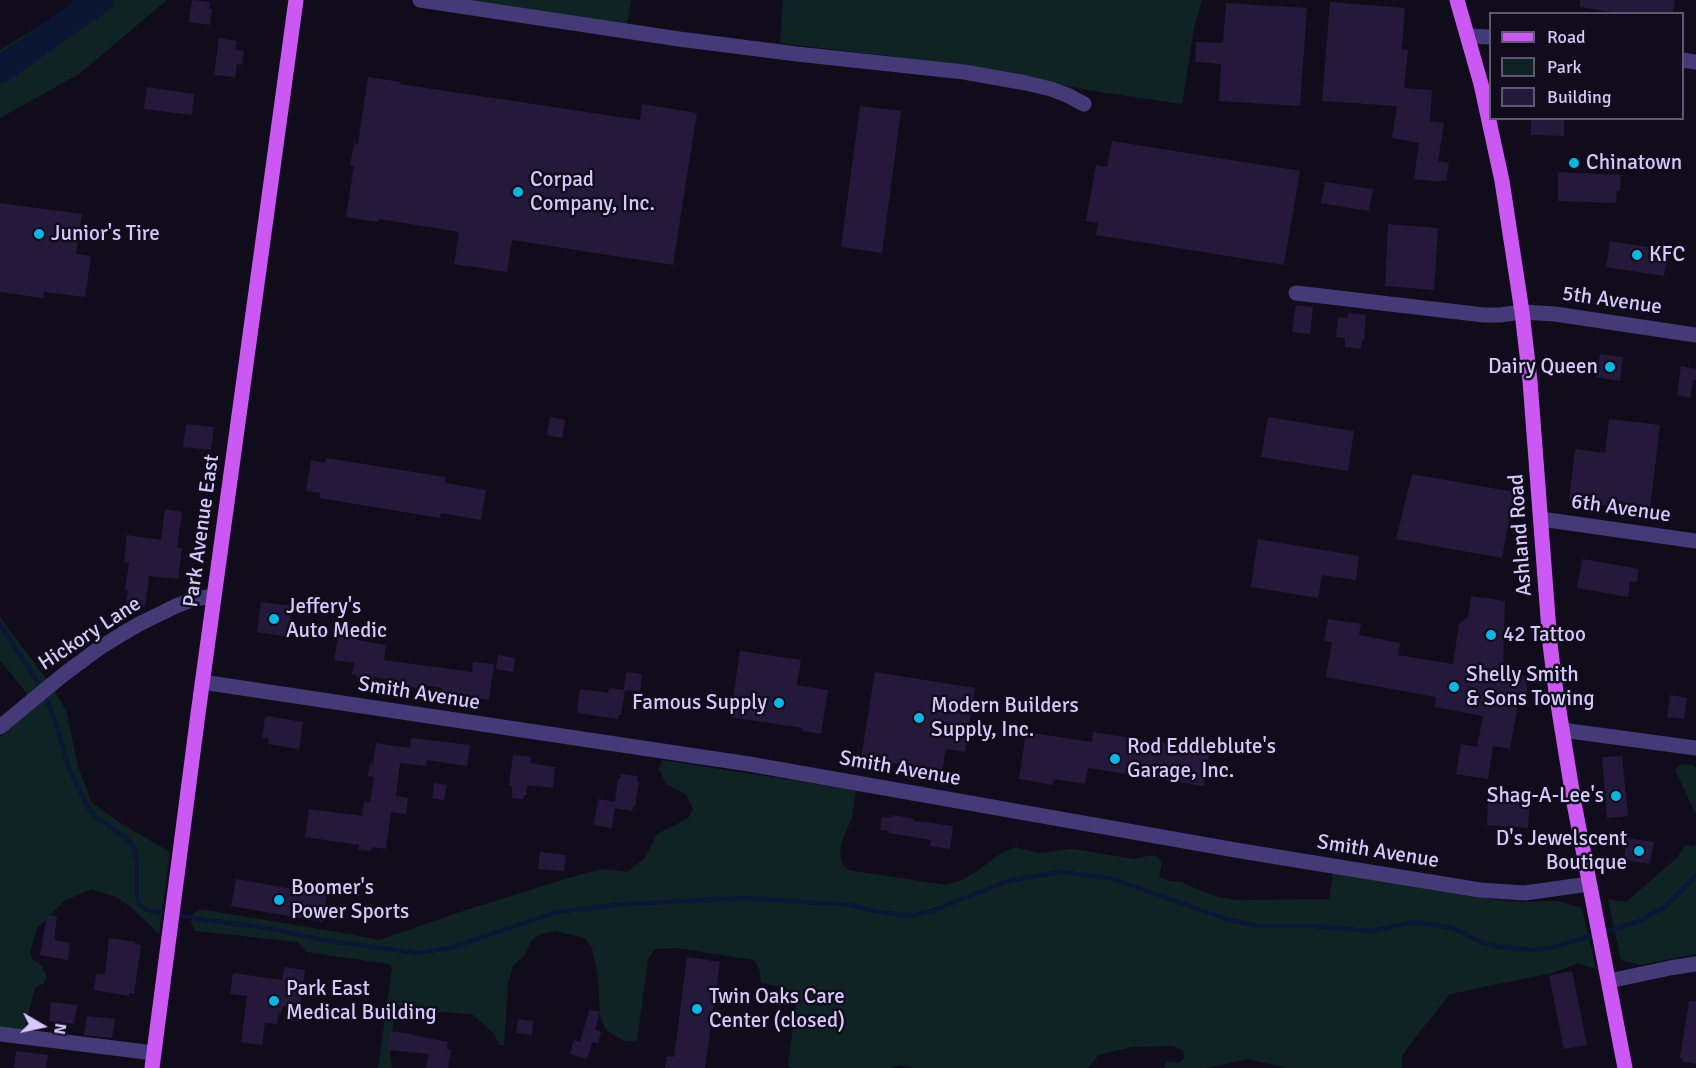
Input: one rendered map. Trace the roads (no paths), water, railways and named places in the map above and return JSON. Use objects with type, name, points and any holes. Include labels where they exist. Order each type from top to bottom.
[{"type":"main road","name":"Park Avenue East","points":[[153,1061],[202,682],[296,0]]},
{"type":"main road","name":"Ashland Road","points":[[1457,0],[1503,181],[1530,381],[1550,644],[1562,730],[1589,884],[1604,951],[1625,1068]]},
{"type":"street","points":[[420,0],[701,41],[964,72],[1051,89],[1084,104]]},
{"type":"street","points":[[1468,36],[1489,37]]},
{"type":"street","name":"5th Avenue","points":[[1296,293],[1484,315],[1522,312],[1575,317],[1696,334]]},
{"type":"street","name":"6th Avenue","points":[[1541,519],[1696,541]]},
{"type":"street","name":"Hickory Lane","points":[[0,728],[48,686],[98,649],[141,623],[194,599],[214,596]]},
{"type":"street","name":"Smith Avenue","points":[[202,682],[749,764],[1230,849],[1480,890],[1525,893],[1589,884]]},
{"type":"street","points":[[1562,730],[1696,748]]},
{"type":"street","points":[[1609,981],[1696,964]]},
{"type":"street","points":[[0,1034],[153,1061]]},
{"type":"waterway","points":[[0,70],[100,0]]},
{"type":"waterway","points":[[0,625],[34,676],[50,707],[69,769],[88,808],[133,846],[137,861],[139,904],[147,910],[268,928],[323,940],[417,953],[450,948],[557,912],[625,904],[745,898],[849,905],[911,916],[934,910],[1008,881],[1061,872],[1110,878],[1226,919],[1257,926],[1313,926],[1370,931],[1415,922],[1453,928],[1481,942],[1500,947],[1535,950],[1551,948],[1637,922],[1665,907],[1696,876]]},
{"type":"place","name":"Chinatown","points":[[1574,163]]},
{"type":"place","name":"Corpad Company, Inc.","points":[[518,192]]},
{"type":"place","name":"Junior's Tire","points":[[39,234]]},
{"type":"place","name":"KFC","points":[[1637,255]]},
{"type":"place","name":"Dairy Queen","points":[[1610,367]]},
{"type":"place","name":"Jeffery's Auto Medic","points":[[274,619]]},
{"type":"place","name":"42 Tattoo","points":[[1491,635]]},
{"type":"place","name":"Shelly Smith & Sons Towing","points":[[1454,687]]},
{"type":"place","name":"Famous Supply","points":[[779,703]]},
{"type":"place","name":"Modern Builders Supply, Inc.","points":[[919,718]]},
{"type":"place","name":"Rod Eddleblute's Garage, Inc.","points":[[1115,759]]},
{"type":"place","name":"Shag-A-Lee's","points":[[1616,796]]},
{"type":"place","name":"D's Jewelscent Boutique","points":[[1639,851]]},
{"type":"place","name":"Boomer's Power Sports","points":[[279,900]]},
{"type":"place","name":"Park East Medical Building","points":[[274,1001]]},
{"type":"place","name":"Twin Oaks Care Center (closed)","points":[[697,1009]]}]
